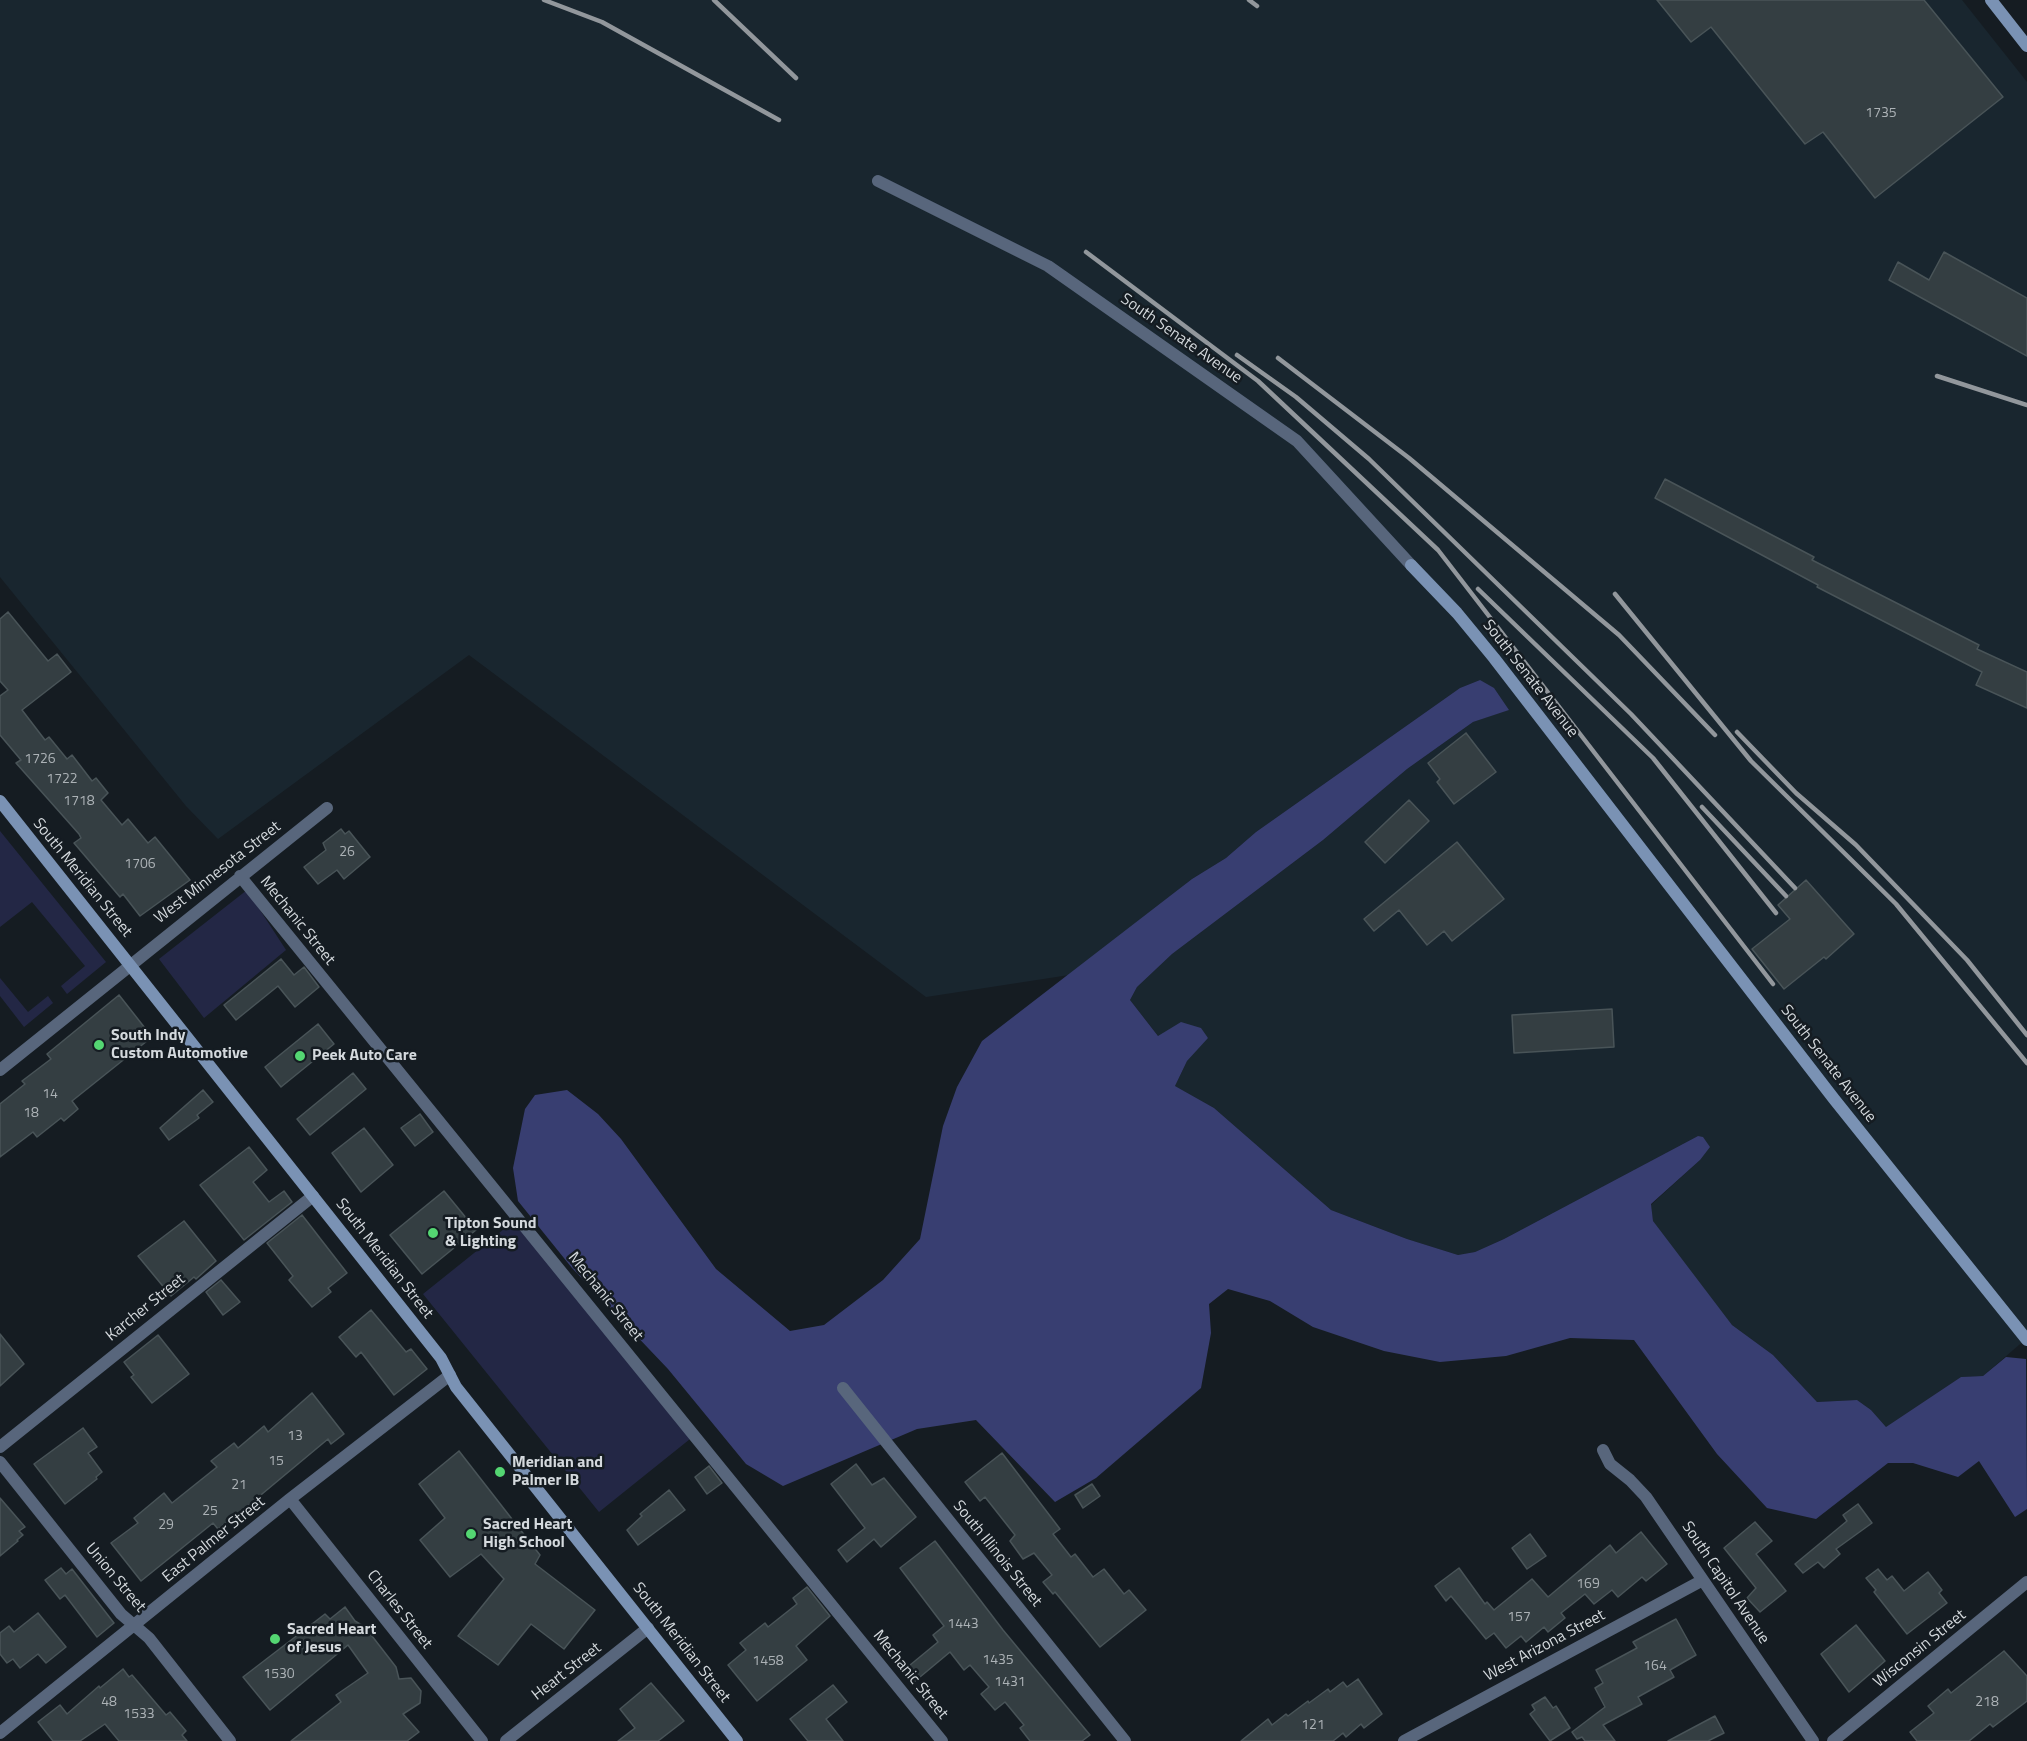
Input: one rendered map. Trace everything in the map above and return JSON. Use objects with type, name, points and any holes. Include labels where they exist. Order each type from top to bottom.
[{"type":"main road","points":[[1990,0],[2027,46]]},
{"type":"main road","name":"South Senate Avenue","points":[[1411,565],[1457,613],[1494,658],[1834,1099],[2027,1340]]},
{"type":"main road","name":"South Meridian Street","points":[[0,801],[441,1359],[450,1375],[737,1741]]},
{"type":"street","name":"South Senate Avenue","points":[[878,181],[1048,266],[1297,441],[1411,565]]},
{"type":"street","name":"West Minnesota Street","points":[[0,1070],[327,808]]},
{"type":"street","name":"Mechanic Street","points":[[240,876],[942,1741]]},
{"type":"street","name":"Karcher Street","points":[[0,1447],[313,1196]]},
{"type":"street","name":"East Palmer Street","points":[[0,1733],[290,1499],[450,1375]]},
{"type":"street","name":"South Illinois Street","points":[[843,1388],[1125,1741]]},
{"type":"street","name":"South Capitol Avenue","points":[[1603,1450],[1610,1464],[1646,1497],[1813,1741]]},
{"type":"street","name":"Union Street","points":[[0,1462],[120,1614],[148,1638],[230,1741]]},
{"type":"street","name":"Charles Street","points":[[290,1499],[482,1741]]},
{"type":"street","name":"West Arizona Street","points":[[1404,1741],[1703,1580]]},
{"type":"street","name":"Wisconsin Street","points":[[1833,1741],[2027,1582]]},
{"type":"street","name":"Heart Street","points":[[506,1741],[648,1629]]},
{"type":"shaded area","points":[[0,0],[1962,0],[2027,82],[2027,1338],[1983,1376],[1961,1377],[1886,1427],[1871,1410],[1857,1400],[1817,1402],[1773,1355],[1732,1325],[1662,1236],[1653,1221],[1651,1205],[1700,1160],[1698,1136],[1504,1239],[1475,1252],[1458,1255],[1407,1239],[1331,1210],[1214,1108],[1175,1086],[1187,1061],[1208,1037],[1159,1037],[1130,1000],[1137,987],[1172,954],[1323,840],[1407,769],[1473,722],[1508,710],[1480,680],[1460,688],[1256,832],[1226,858],[1192,879],[1069,975],[926,997],[469,655],[218,839],[186,806],[0,577]]},
{"type":"shaded area","points":[[1480,680],[1494,688],[1509,710],[1473,722],[1407,769],[1323,840],[1172,954],[1137,987],[1130,1000],[1158,1036],[1181,1022],[1201,1028],[1208,1038],[1187,1061],[1175,1086],[1214,1108],[1331,1210],[1407,1239],[1458,1255],[1475,1252],[1504,1239],[1698,1136],[1703,1137],[1710,1147],[1700,1160],[1651,1204],[1653,1221],[1732,1325],[1773,1355],[1817,1402],[1857,1400],[1871,1410],[1886,1427],[1961,1377],[1983,1376],[2006,1357],[2026,1359],[2027,1509],[2015,1517],[1979,1461],[1958,1477],[1913,1463],[1888,1463],[1816,1519],[1767,1508],[1717,1454],[1634,1340],[1570,1338],[1506,1356],[1440,1362],[1384,1351],[1313,1327],[1270,1301],[1228,1289],[1209,1304],[1211,1333],[1201,1388],[1096,1478],[1055,1502],[976,1420],[917,1429],[783,1486],[746,1464],[668,1369],[572,1268],[518,1201],[513,1168],[525,1109],[535,1095],[567,1090],[598,1114],[621,1139],[716,1269],[790,1331],[824,1325],[883,1280],[920,1239],[943,1126],[957,1087],[982,1041],[1192,879],[1226,858],[1256,832],[1460,688]]},
{"type":"shaded area","points":[[0,831],[106,962],[67,994],[61,986],[85,966],[32,902],[0,927]]},
{"type":"shaded area","points":[[247,890],[286,950],[204,1018],[159,959]]},
{"type":"shaded area","points":[[0,978],[28,1012],[48,996],[53,1003],[24,1027],[0,996]]},
{"type":"shaded area","points":[[514,1221],[690,1439],[599,1512],[423,1294]]},
{"type":"building","points":[[1657,0],[1924,0],[2003,97],[1875,198],[1823,132],[1805,144],[1711,27],[1691,42]]},
{"type":"building","points":[[1944,252],[2027,298],[2027,356],[1889,280],[1898,262],[1929,280]]},
{"type":"building","points":[[1665,479],[1814,557],[1812,560],[1979,645],[1977,649],[2027,672],[2027,708],[1976,685],[1982,672],[1817,587],[1818,585],[1655,498]]},
{"type":"building","points":[[8,612],[48,661],[57,654],[71,672],[22,710],[45,740],[49,737],[67,759],[72,755],[92,781],[96,778],[108,793],[101,800],[122,825],[128,819],[148,843],[155,837],[190,880],[140,916],[123,894],[120,897],[74,843],[81,838],[79,834],[16,763],[21,760],[0,735],[0,696],[8,690],[0,681],[0,619]]},
{"type":"building","points":[[1466,733],[1496,772],[1454,804],[1437,782],[1440,779],[1428,763]]},
{"type":"building","points":[[1409,800],[1429,821],[1385,863],[1365,842]]},
{"type":"building","points":[[341,829],[345,834],[349,831],[370,857],[344,879],[337,870],[318,884],[304,867],[326,850],[323,843]]},
{"type":"building","points":[[1457,842],[1504,899],[1452,941],[1444,931],[1427,945],[1399,910],[1374,931],[1364,919]]},
{"type":"building","points":[[1806,880],[1854,934],[1826,959],[1824,957],[1784,989],[1752,949],[1790,919],[1778,905]]},
{"type":"building","points":[[281,959],[294,975],[304,967],[319,987],[295,1007],[278,986],[236,1020],[224,1005]]},
{"type":"building","points":[[119,995],[152,1037],[72,1101],[78,1109],[64,1121],[61,1118],[37,1137],[33,1132],[0,1157],[0,1104],[25,1084],[22,1081],[51,1059],[47,1054]]},
{"type":"building","points":[[1612,1009],[1614,1047],[1514,1053],[1512,1015]]},
{"type":"building","name":"Peek Auto Care","points":[[318,1024],[334,1044],[281,1087],[265,1067]]},
{"type":"building","points":[[353,1073],[366,1089],[310,1135],[297,1119]]},
{"type":"building","points":[[203,1090],[213,1102],[197,1115],[199,1118],[169,1140],[160,1128]]},
{"type":"building","points":[[420,1114],[433,1132],[415,1146],[401,1128]]},
{"type":"building","points":[[364,1128],[393,1165],[361,1192],[332,1153]]},
{"type":"building","points":[[249,1147],[267,1170],[253,1182],[269,1202],[284,1191],[292,1202],[244,1240],[200,1185]]},
{"type":"building","name":"Tipton Sound & Lighting","points":[[444,1191],[476,1230],[422,1274],[390,1235]]},
{"type":"building","points":[[302,1215],[347,1273],[328,1288],[331,1292],[312,1307],[289,1280],[293,1276],[267,1243]]},
{"type":"building","points":[[184,1221],[216,1261],[196,1279],[194,1277],[171,1296],[138,1256]]},
{"type":"building","points":[[221,1280],[240,1302],[223,1315],[206,1292]]},
{"type":"building","points":[[371,1310],[406,1352],[411,1349],[427,1369],[394,1395],[361,1352],[356,1357],[339,1337]]},
{"type":"building","points":[[0,1334],[24,1364],[0,1386]]},
{"type":"building","points":[[158,1335],[189,1374],[152,1403],[131,1377],[134,1375],[124,1362]]},
{"type":"building","points":[[312,1393],[344,1434],[331,1444],[328,1439],[218,1529],[213,1523],[141,1581],[111,1543],[138,1523],[134,1518],[164,1493],[172,1503],[217,1467],[211,1461],[234,1443],[238,1448],[264,1426],[268,1432]]},
{"type":"building","points":[[83,1428],[97,1447],[88,1453],[102,1472],[96,1477],[97,1479],[65,1504],[34,1464]]},
{"type":"building","points":[[459,1451],[540,1555],[535,1564],[595,1610],[564,1649],[531,1624],[498,1665],[458,1636],[504,1579],[481,1554],[450,1577],[420,1540],[445,1518],[419,1484]]},
{"type":"building","points":[[1002,1453],[1060,1529],[1053,1534],[1071,1557],[1075,1554],[1093,1577],[1104,1569],[1124,1594],[1129,1590],[1146,1610],[1100,1647],[1055,1592],[1053,1594],[1043,1582],[1052,1575],[1034,1553],[1023,1559],[1010,1541],[1015,1535],[985,1497],[980,1501],[965,1482]]},
{"type":"building","points":[[856,1464],[872,1485],[884,1478],[916,1517],[881,1547],[874,1539],[847,1562],[838,1550],[865,1528],[831,1484]]},
{"type":"building","points":[[709,1466],[722,1483],[707,1494],[695,1477]]},
{"type":"building","points":[[1092,1484],[1100,1496],[1083,1508],[1075,1495]]},
{"type":"building","points":[[669,1490],[685,1510],[638,1545],[627,1530],[642,1516],[640,1514]]},
{"type":"building","points":[[0,1498],[25,1527],[19,1531],[23,1535],[18,1541],[0,1556]]},
{"type":"building","points":[[1858,1504],[1872,1523],[1836,1549],[1840,1554],[1824,1568],[1818,1562],[1803,1573],[1795,1564],[1847,1521],[1843,1515]]},
{"type":"building","points":[[1755,1522],[1772,1541],[1756,1554],[1786,1591],[1760,1612],[1747,1598],[1756,1588],[1724,1548]]},
{"type":"building","points":[[1641,1532],[1667,1564],[1646,1581],[1642,1577],[1618,1597],[1612,1590],[1594,1604],[1585,1594],[1561,1613],[1565,1618],[1548,1632],[1544,1627],[1526,1642],[1521,1636],[1506,1648],[1494,1633],[1486,1639],[1451,1596],[1446,1601],[1435,1586],[1459,1568],[1485,1604],[1487,1602],[1494,1610],[1532,1579],[1548,1597],[1610,1545],[1616,1553]]},
{"type":"building","points":[[1530,1534],[1546,1556],[1527,1569],[1512,1548]]},
{"type":"building","points":[[935,1541],[1003,1630],[1090,1735],[1082,1741],[1030,1741],[1020,1728],[1024,1725],[1005,1702],[995,1710],[981,1694],[989,1687],[970,1665],[964,1670],[950,1652],[914,1682],[904,1670],[938,1642],[933,1635],[944,1626],[900,1568]]},
{"type":"building","points":[[61,1568],[66,1574],[72,1569],[114,1623],[97,1637],[65,1595],[60,1599],[45,1580]]},
{"type":"building","points":[[1878,1569],[1887,1580],[1892,1576],[1904,1591],[1928,1572],[1942,1590],[1939,1593],[1947,1603],[1907,1634],[1874,1592],[1876,1590],[1866,1578]]},
{"type":"building","points":[[807,1587],[830,1616],[796,1646],[807,1660],[757,1701],[728,1665],[746,1650],[740,1643],[765,1623],[768,1627],[797,1604],[793,1598]]},
{"type":"building","points":[[345,1607],[355,1621],[365,1627],[396,1667],[399,1679],[411,1678],[421,1691],[420,1703],[403,1714],[419,1732],[407,1741],[291,1741],[341,1702],[336,1695],[368,1673],[348,1645],[270,1710],[243,1677],[325,1614],[330,1619]]},
{"type":"building","points":[[38,1613],[66,1647],[46,1663],[38,1654],[20,1668],[13,1659],[7,1663],[0,1654],[0,1633],[9,1626],[14,1632]]},
{"type":"building","points":[[1676,1619],[1696,1655],[1670,1670],[1674,1677],[1638,1697],[1642,1704],[1603,1725],[1615,1741],[1585,1741],[1582,1737],[1577,1739],[1572,1732],[1605,1707],[1595,1688],[1603,1683],[1596,1670],[1637,1648],[1633,1642]]},
{"type":"building","points":[[1856,1625],[1885,1661],[1849,1692],[1821,1654]]},
{"type":"building","points":[[2004,1651],[2027,1676],[2027,1701],[1993,1727],[1990,1724],[1969,1741],[1917,1741],[1910,1732],[1934,1713],[1928,1706],[1948,1689],[1951,1693]]},
{"type":"building","points":[[123,1669],[129,1677],[132,1675],[166,1715],[170,1712],[186,1731],[182,1735],[187,1741],[119,1741],[105,1724],[80,1741],[53,1741],[38,1722],[60,1705],[67,1714]]},
{"type":"building","points":[[1358,1679],[1382,1714],[1364,1728],[1361,1724],[1346,1737],[1343,1733],[1333,1741],[1241,1741],[1268,1719],[1272,1725],[1328,1689],[1330,1692],[1343,1682],[1347,1687]]},
{"type":"building","points":[[651,1683],[684,1721],[658,1741],[618,1741],[635,1728],[620,1709]]},
{"type":"building","points":[[833,1685],[847,1702],[826,1719],[843,1741],[808,1741],[790,1719]]},
{"type":"building","points":[[1545,1697],[1553,1708],[1556,1706],[1570,1728],[1550,1741],[1530,1714],[1535,1710],[1532,1705]]},
{"type":"building","points":[[1715,1716],[1724,1733],[1708,1741],[1668,1741]]},
{"type":"railway","points":[[544,0],[602,22],[779,120]]},
{"type":"railway","points":[[714,0],[796,78]]},
{"type":"railway","points":[[1249,0],[1257,6]]},
{"type":"railway","points":[[1086,252],[1258,381],[1438,550],[1773,984]]},
{"type":"railway","points":[[1237,355],[1296,397],[1369,459],[1631,714],[1795,888]]},
{"type":"railway","points":[[1278,358],[1409,458],[1619,635],[1715,735]]},
{"type":"railway","points":[[1937,376],[2027,405]]},
{"type":"railway","points":[[1478,589],[1653,758],[1776,913]]},
{"type":"railway","points":[[1615,594],[1751,761],[1896,904],[2027,1063]]},
{"type":"railway","points":[[1737,732],[1796,793],[1856,845],[1967,960],[2027,1035]]},
{"type":"railway","points":[[1702,807],[1786,896]]},
{"type":"place","name":"South Indy Custom Automotive","points":[[99,1045]]},
{"type":"place","name":"Peek Auto Care","points":[[300,1056]]},
{"type":"place","name":"Tipton Sound & Lighting","points":[[433,1233]]},
{"type":"place","name":"Meridian and Palmer IB","points":[[500,1472]]},
{"type":"place","name":"Sacred Heart High School","points":[[471,1534]]},
{"type":"place","name":"Sacred Heart of Jesus","points":[[275,1639]]}]
